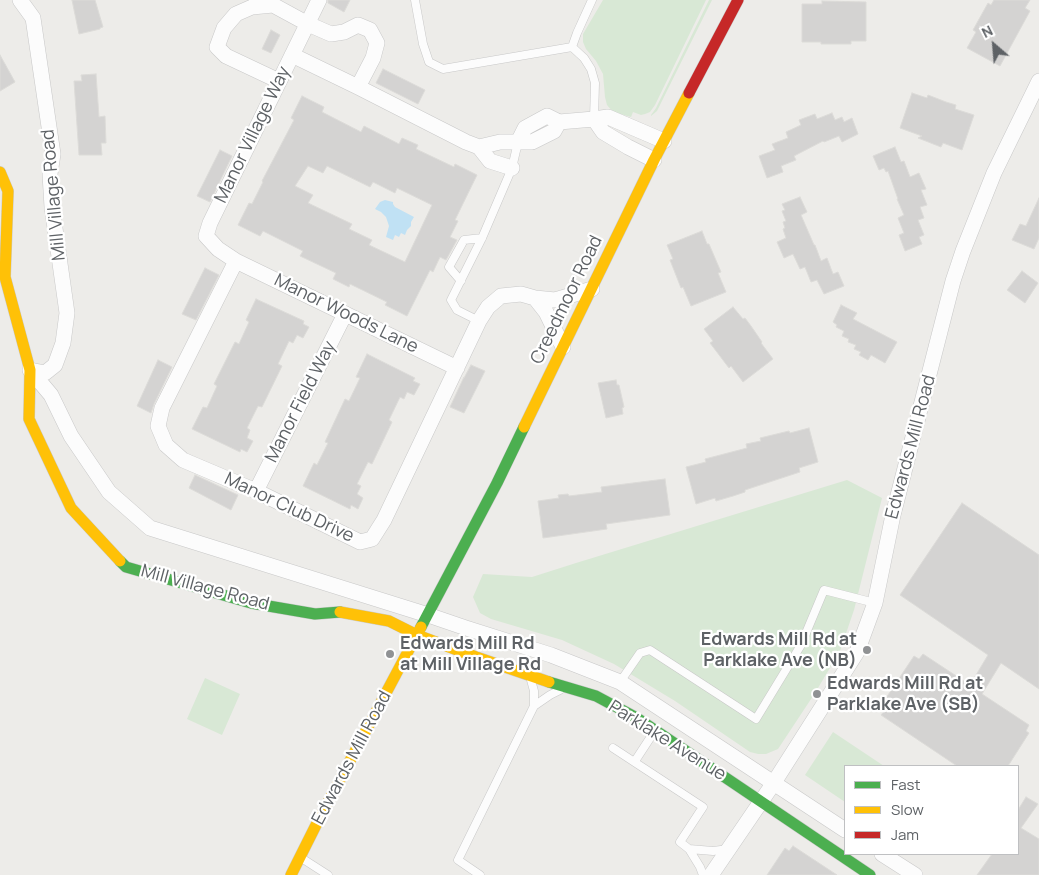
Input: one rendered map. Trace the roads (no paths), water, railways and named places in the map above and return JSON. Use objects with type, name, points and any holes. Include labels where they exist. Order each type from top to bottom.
[{"type":"street","name":"Mill Village Road","points":[[20,0],[33,18],[53,154],[50,174],[52,207],[67,313],[63,343],[55,365],[45,373],[30,370]]},
{"type":"street","name":"Manor Village Way","points":[[236,261],[218,249],[206,236],[210,223],[319,0]]},
{"type":"street","name":"Creedmoor Road","points":[[428,614],[497,483],[654,160],[738,0]]},
{"type":"street","points":[[279,81],[226,56],[217,47],[224,28],[236,14],[252,7],[273,5],[331,34],[344,32],[358,25],[370,30],[376,43],[374,58],[358,87]]},
{"type":"street","points":[[292,56],[479,147],[490,161],[512,168]]},
{"type":"street","name":"Edwards Mill Road","points":[[712,875],[774,784],[857,652],[875,603],[893,515],[958,266],[994,173],[1036,98],[1039,81]]},
{"type":"street","points":[[479,147],[500,142],[532,142],[554,131],[559,122],[608,117],[664,141]]},
{"type":"street","points":[[594,119],[603,132],[654,160]]},
{"type":"street","name":"Mill Village Road","points":[[0,172],[8,191],[6,277],[30,370],[29,419],[72,508],[126,567],[251,603],[315,614],[341,612],[381,619],[418,635]]},
{"type":"street","name":"Manor Woods Lane","points":[[236,261],[457,368]]},
{"type":"street","name":"Manor Club Drive","points":[[236,261],[162,408],[158,426],[166,445],[183,460],[256,491],[360,542],[372,539],[384,520],[479,321],[488,307],[501,296],[521,294],[554,300],[592,289]]},
{"type":"street","points":[[536,298],[546,312],[563,347]]},
{"type":"street","name":"Manor Field Way","points":[[256,491],[345,314]]},
{"type":"street","name":"Mill Village Road","points":[[30,370],[51,395],[71,436],[109,492],[150,528],[428,614]]},
{"type":"street","name":"Edwards Mill Road","points":[[291,875],[428,614]]},
{"type":"street","name":"Parklake Avenue","points":[[428,614],[551,655],[620,682],[844,829]]},
{"type":"street","name":"Parklake Avenue","points":[[418,635],[566,688],[596,696],[637,718],[870,875]]},
{"type":"street","points":[[884,855],[915,875]]},
{"type":"lane","points":[[415,0],[428,62],[443,69],[572,47]]},
{"type":"lane","points":[[572,47],[592,0]]},
{"type":"lane","points":[[572,47],[584,58],[591,69],[595,83],[594,119]]},
{"type":"lane","points":[[479,321],[457,310],[451,300],[482,238],[512,168],[518,142]]},
{"type":"lane","points":[[461,281],[449,267],[464,240],[482,238]]},
{"type":"lane","points":[[620,682],[640,653],[650,650],[756,718],[801,644],[824,590],[875,603]]},
{"type":"lane","points":[[480,875],[458,860],[534,706],[534,691],[530,675]]},
{"type":"lane","points":[[534,706],[550,695],[566,688]]},
{"type":"lane","points":[[635,762],[655,730]]},
{"type":"lane","points":[[613,748],[702,807],[680,842],[689,849],[703,875]]},
{"type":"lane","points":[[689,849],[713,851],[729,849]]},
{"type":"lane","points":[[300,857],[328,875]]},
{"type":"water","points":[[385,200],[393,202],[395,207],[414,217],[405,235],[401,233],[399,237],[395,235],[393,240],[386,237],[389,226],[386,217],[375,209],[380,202]]},
{"type":"place","name":"Edwards Mill Rd at Parklake Ave (NB)","points":[[867,650]]},
{"type":"place","name":"Edwards Mill Rd at Mill Village Rd","points":[[390,654]]},
{"type":"place","name":"Edwards Mill Rd at Parklake Ave (SB)","points":[[817,694]]}]
